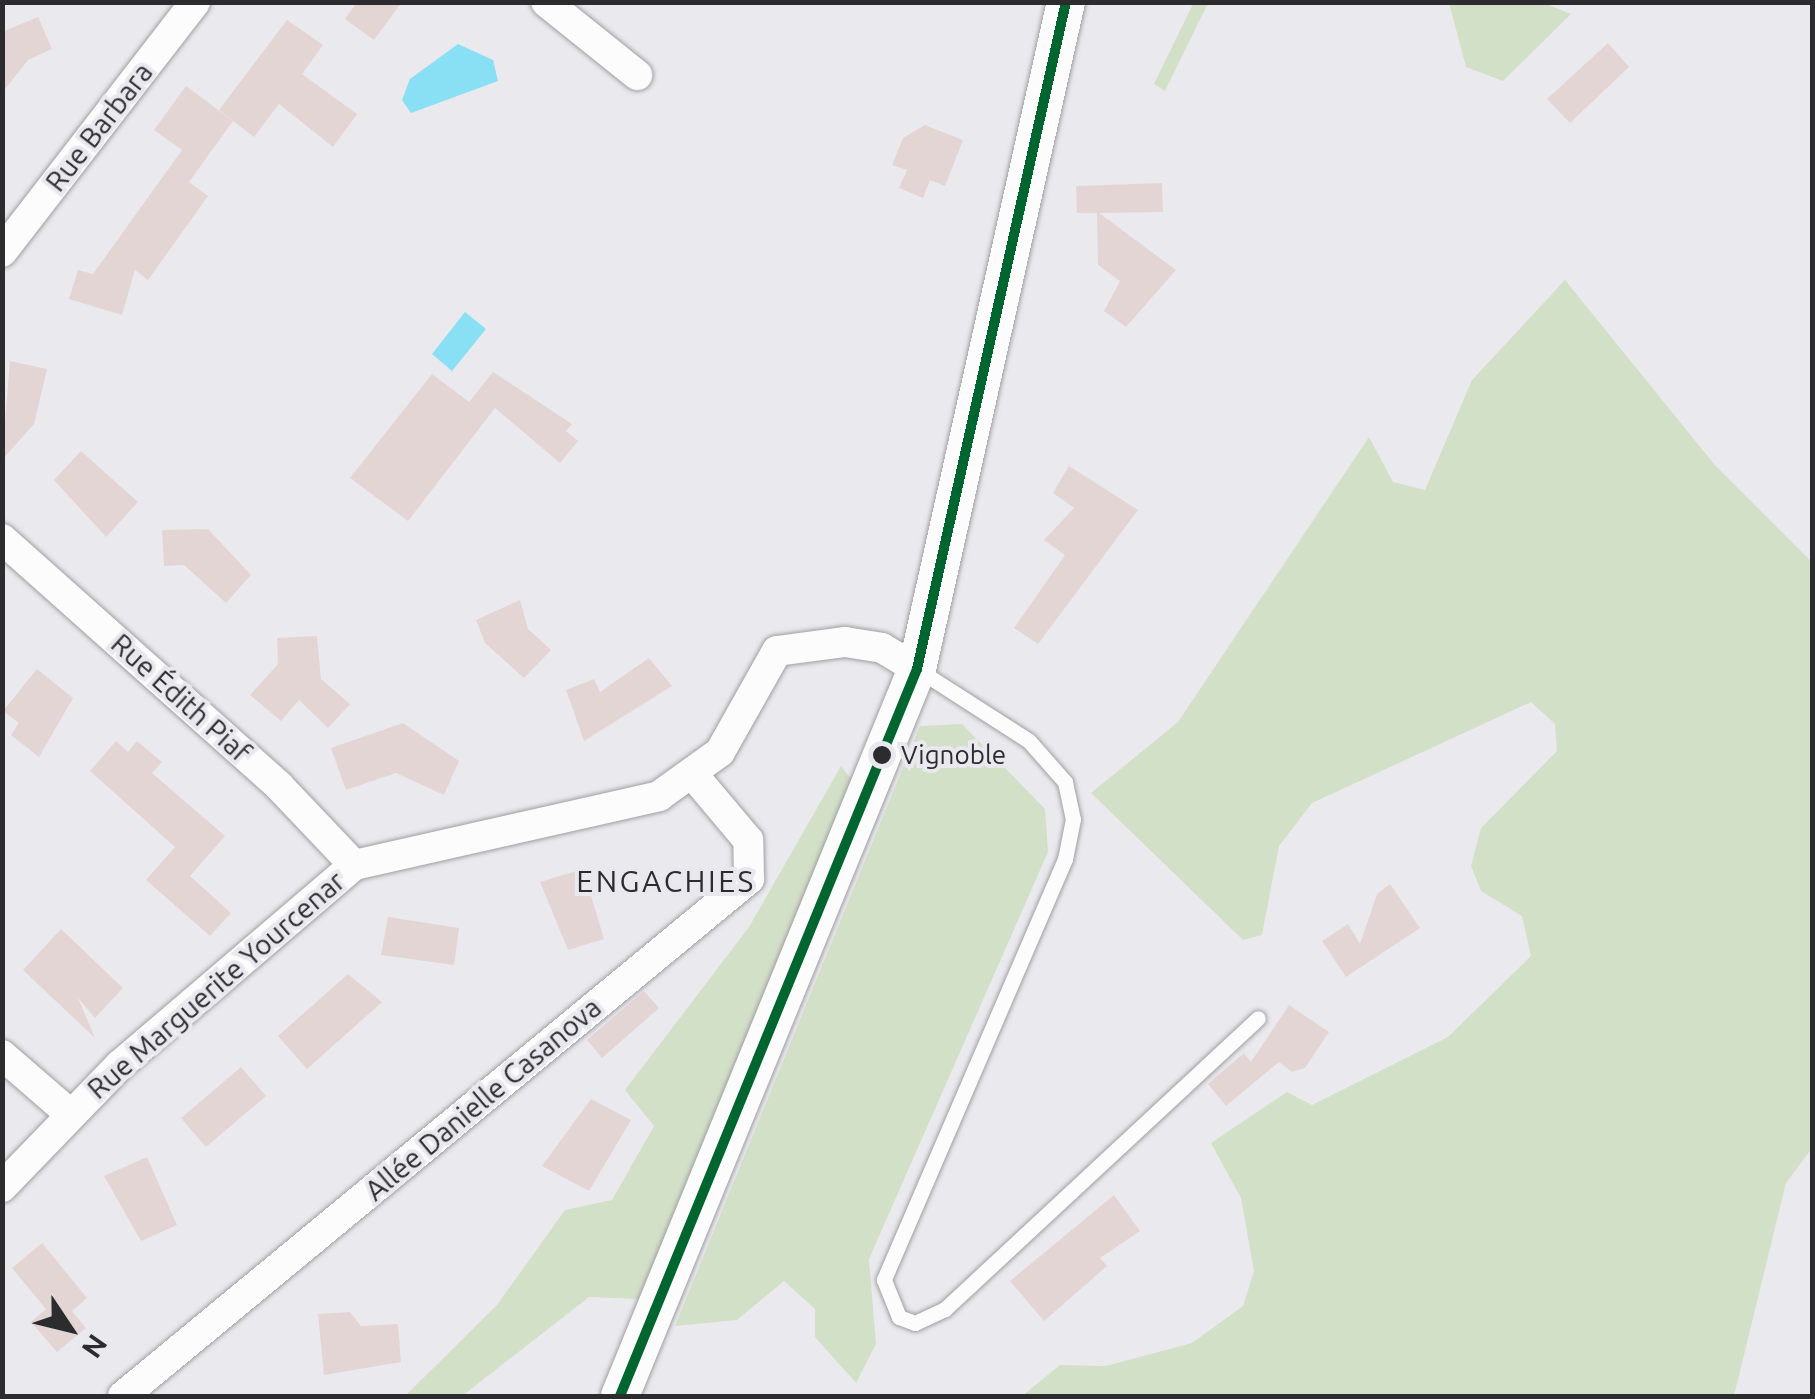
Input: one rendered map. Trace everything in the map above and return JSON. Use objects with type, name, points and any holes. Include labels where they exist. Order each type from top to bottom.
[{"type":"street","name":"Rue Barbara","points":[[2,252],[196,2]]},
{"type":"street","points":[[546,2],[636,75]]},
{"type":"street","points":[[620,1396],[917,669],[1066,2]]},
{"type":"street","name":"Rue Édith Piaf","points":[[2,539],[280,786],[354,864]]},
{"type":"street","name":"Rue Marguerite Yourcenar","points":[[2,1188],[70,1114],[354,864],[660,796],[695,776],[734,731],[777,652],[845,642],[882,648],[917,669]]},
{"type":"street","name":"Allée Danielle Casanova","points":[[123,1396],[748,879],[748,840],[695,776]]},
{"type":"street","points":[[2,1055],[70,1114]]},
{"type":"lane","points":[[917,669],[1029,741],[1065,782],[1073,820],[1065,859],[884,1280],[899,1318],[915,1322],[945,1309],[1258,1018]]},
{"type":"green space","points":[[1194,2],[1208,3],[1165,91],[1154,84]]},
{"type":"green space","points":[[1449,3],[1549,5],[1571,14],[1503,81],[1466,67]]},
{"type":"green space","points":[[1565,280],[1714,464],[1812,562],[1812,1148],[1786,1183],[1734,1396],[1022,1396],[1060,1365],[1106,1366],[1192,1343],[1243,1306],[1254,1271],[1241,1198],[1211,1143],[1287,1092],[1312,1105],[1448,1037],[1531,956],[1522,916],[1481,891],[1471,866],[1481,828],[1557,751],[1555,724],[1531,702],[1312,803],[1279,846],[1262,935],[1243,940],[1091,793],[1178,722],[1369,437],[1393,482],[1425,490],[1472,380]]},
{"type":"green space","points":[[962,724],[1045,809],[1048,852],[869,1259],[876,1344],[856,1383],[815,1337],[815,1309],[784,1281],[737,1320],[675,1326],[920,726]]},
{"type":"green space","points":[[841,766],[860,790],[638,1299],[589,1297],[462,1396],[405,1396],[497,1305],[565,1210],[612,1200],[654,1126],[625,1090],[749,927]]},
{"type":"water","points":[[458,44],[493,60],[498,81],[411,113],[402,100],[410,79]]},
{"type":"water","points":[[465,312],[486,329],[452,371],[432,354]]},
{"type":"building","points":[[357,2],[402,2],[374,40],[345,19]]},
{"type":"building","points":[[38,17],[52,49],[28,60],[2,93],[2,32]]},
{"type":"building","points":[[287,20],[323,45],[302,74],[357,114],[333,147],[279,104],[254,137],[219,110]]},
{"type":"building","points":[[1608,43],[1629,67],[1570,123],[1547,99]]},
{"type":"building","points":[[186,86],[233,121],[189,182],[208,196],[148,280],[135,270],[122,315],[69,299],[78,270],[93,274],[182,150],[154,130]]},
{"type":"building","points":[[925,125],[963,140],[945,186],[930,180],[923,198],[899,188],[907,170],[892,165],[903,138]]},
{"type":"building","points":[[1162,183],[1163,212],[1099,213],[1176,270],[1126,327],[1104,311],[1120,281],[1098,265],[1097,213],[1077,213],[1076,186]]},
{"type":"building","points":[[10,361],[47,369],[34,424],[2,460]]},
{"type":"building","points":[[493,372],[572,424],[566,431],[578,441],[560,463],[495,408],[408,521],[350,478],[432,374],[469,402]]},
{"type":"building","points":[[81,451],[138,502],[106,537],[54,480]]},
{"type":"building","points":[[1069,466],[1138,510],[1038,644],[1014,628],[1065,555],[1044,540],[1074,508],[1053,493]]},
{"type":"building","points":[[208,529],[251,575],[226,603],[184,565],[164,566],[162,530]]},
{"type":"building","points":[[520,600],[528,629],[551,650],[524,678],[485,643],[476,620]]},
{"type":"building","points":[[317,636],[321,679],[350,704],[328,728],[299,700],[281,721],[250,695],[278,664],[277,638]]},
{"type":"building","points":[[649,658],[672,686],[584,741],[566,690],[594,679],[600,692]]},
{"type":"building","points":[[37,669],[73,698],[39,757],[11,735],[19,723],[3,711]]},
{"type":"building","points":[[403,723],[459,761],[444,795],[396,773],[346,790],[331,748]]},
{"type":"building","points":[[116,741],[128,752],[137,741],[162,762],[152,773],[225,836],[190,876],[231,913],[210,936],[146,880],[175,847],[90,771]]},
{"type":"building","points":[[583,869],[604,939],[568,950],[540,882]]},
{"type":"building","points":[[1390,884],[1420,928],[1346,977],[1322,941],[1348,924],[1360,944],[1377,894]]},
{"type":"building","points":[[388,917],[459,928],[454,965],[381,955]]},
{"type":"building","points":[[61,929],[123,988],[95,1018],[78,998],[95,1038],[23,970]]},
{"type":"building","points":[[348,974],[382,1002],[307,1069],[278,1036]]},
{"type":"building","points":[[644,991],[659,1008],[602,1058],[587,1040]]},
{"type":"building","points":[[1289,1005],[1329,1032],[1305,1068],[1292,1072],[1279,1062],[1226,1106],[1208,1084],[1244,1053],[1251,1062]]},
{"type":"building","points":[[241,1067],[266,1096],[206,1147],[181,1118]]},
{"type":"building","points":[[591,1099],[631,1120],[589,1191],[542,1166]]},
{"type":"building","points":[[147,1157],[177,1225],[141,1241],[104,1176]]},
{"type":"building","points":[[1114,1195],[1140,1231],[1100,1258],[1107,1266],[1044,1321],[1010,1281]]},
{"type":"building","points":[[42,1243],[87,1298],[72,1311],[86,1328],[57,1352],[31,1322],[46,1309],[12,1268]]},
{"type":"building","points":[[350,1312],[361,1326],[398,1324],[401,1362],[324,1375],[318,1314]]},
{"type":"transit line","points":[[620,1396],[917,669],[1066,2]]},
{"type":"place","name":"Vignoble","points":[[882,755]]},
{"type":"district","name":"ENGACHIES","points":[[666,881]]}]
